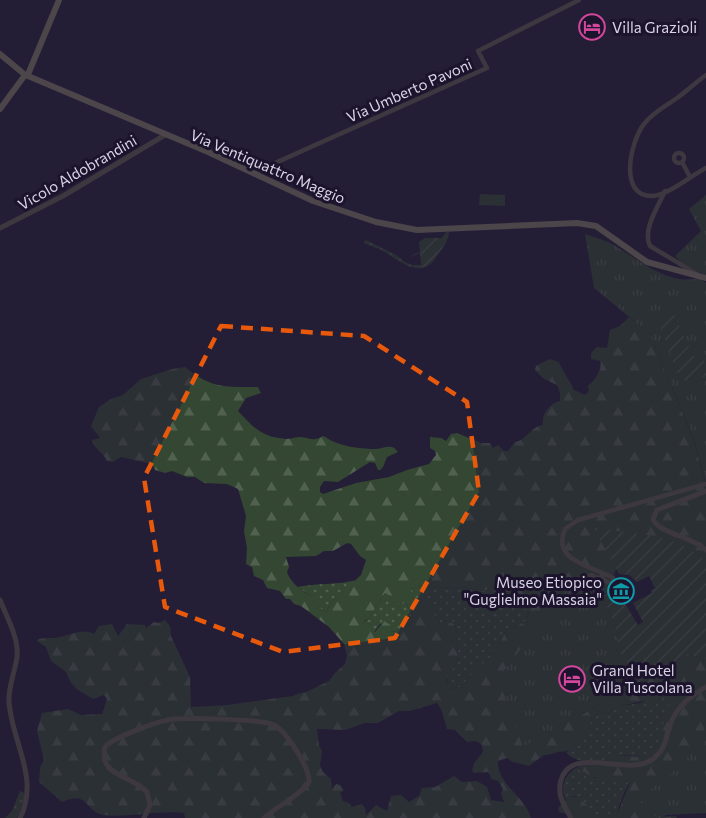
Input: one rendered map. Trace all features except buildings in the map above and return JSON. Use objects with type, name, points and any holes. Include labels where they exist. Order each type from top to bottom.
[{"type":"main road","points":[[0,109],[26,73],[59,0]]},
{"type":"main road","name":"Via Ventiquattro Maggio","points":[[0,54],[26,73],[66,93],[328,206],[376,222],[417,230],[577,223],[596,226],[647,262],[704,277]]},
{"type":"street","name":"Via Umberto Pavoni","points":[[253,173],[487,68],[478,51],[579,0]]},
{"type":"street","points":[[706,75],[650,117],[643,125],[635,145],[630,168],[631,182],[645,195],[652,196],[706,168]]},
{"type":"street","name":"Vicolo Aldobrandini","points":[[0,228],[63,196],[165,135]]},
{"type":"street","points":[[682,162],[690,177]]},
{"type":"street","points":[[665,191],[646,240],[650,246],[704,277]]},
{"type":"street","points":[[666,268],[672,268],[674,263],[671,258]]},
{"type":"street","points":[[599,596],[587,577],[591,575],[610,583],[613,582],[613,578],[568,557],[562,543],[566,529],[578,520],[706,484]]},
{"type":"street","points":[[706,491],[657,510],[653,519],[658,526],[692,540],[706,550]]},
{"type":"street","points":[[0,600],[17,646],[9,703],[28,792],[27,802],[20,818]]},
{"type":"street","points":[[571,818],[563,805],[560,793],[559,784],[564,772],[579,762],[640,765],[651,760],[661,752],[667,742],[673,717],[682,704],[706,687]]},
{"type":"street","points":[[144,818],[150,805],[147,792],[107,767],[103,759],[105,747],[115,738],[164,721],[185,719],[270,723],[282,732],[307,767],[309,782],[264,818]]},
{"type":"highlighted area","points":[[221,326],[364,336],[467,402],[479,492],[395,638],[283,652],[165,607],[144,478]]},
{"type":"green space","points":[[480,194],[505,195],[505,206],[479,205]]},
{"type":"green space","points":[[706,195],[706,276],[675,256],[701,231],[689,209]]},
{"type":"green space","points":[[446,232],[449,232],[448,239],[437,256],[425,267],[418,268],[363,243],[366,240],[405,262],[421,265],[420,253],[410,257],[420,252],[419,242],[425,238],[442,238]]},
{"type":"green space","points":[[585,234],[608,242],[663,274],[687,280],[699,278],[706,283],[706,484],[694,440],[650,334],[594,288]]},
{"type":"green space","points":[[674,314],[695,360],[703,358],[706,376],[688,382],[679,378],[658,321]]},
{"type":"green space","points":[[629,317],[650,334],[694,441],[706,485],[706,656],[690,589],[622,563],[616,569],[610,585],[614,593],[604,594],[597,588],[590,576],[587,575],[584,579],[580,574],[580,716],[630,686],[643,683],[687,654],[706,659],[706,747],[663,806],[665,817],[676,816],[677,818],[617,818],[630,783],[591,777],[580,771],[578,767],[582,764],[605,766],[607,758],[612,756],[643,756],[654,750],[660,740],[667,708],[689,684],[688,680],[654,699],[600,713],[592,721],[579,745],[568,751],[544,755],[529,766],[507,758],[498,761],[506,784],[523,803],[531,818],[185,818],[184,813],[174,812],[124,816],[103,815],[77,798],[62,802],[39,782],[40,767],[44,760],[37,731],[42,713],[68,709],[81,715],[102,714],[107,699],[104,695],[93,699],[78,690],[71,683],[66,672],[51,661],[46,647],[37,641],[39,639],[57,638],[81,632],[94,634],[99,626],[112,624],[118,636],[127,624],[145,625],[146,628],[154,622],[159,623],[165,620],[170,626],[171,636],[190,677],[191,707],[227,705],[293,696],[306,692],[329,681],[345,664],[347,655],[344,644],[329,627],[301,606],[286,599],[280,591],[267,588],[263,580],[254,576],[252,567],[246,564],[247,548],[244,531],[246,516],[238,489],[227,484],[204,483],[195,477],[187,477],[172,471],[165,473],[155,470],[152,464],[121,457],[113,462],[107,461],[92,440],[100,438],[91,426],[99,407],[123,395],[141,379],[185,367],[212,383],[237,387],[258,387],[261,393],[246,398],[238,411],[253,426],[270,436],[286,439],[300,437],[314,439],[323,436],[348,446],[376,449],[391,447],[398,452],[387,457],[380,470],[375,463],[370,462],[338,482],[324,481],[320,487],[320,492],[323,494],[429,464],[436,455],[435,451],[430,448],[430,437],[446,441],[451,434],[457,433],[481,443],[490,443],[493,448],[498,445],[504,451],[508,451],[515,442],[543,425],[543,417],[547,410],[560,401],[557,385],[544,379],[535,370],[536,366],[550,359],[559,362],[574,390],[585,395],[589,391],[588,386],[599,372],[601,364],[600,361],[591,359],[591,353],[597,347],[607,348],[610,330],[620,326]],"holes":[[[347,543],[351,544],[366,560],[361,575],[331,603],[326,612],[318,607],[319,598],[304,592],[292,581],[287,572],[289,567],[286,557],[316,556],[324,551],[333,551]],[[424,585],[436,588],[462,587],[483,591],[509,587],[518,595],[515,605],[526,609],[529,613],[525,622],[507,630],[493,654],[461,687],[448,689],[446,677],[454,667],[458,652],[456,628],[454,624],[445,620],[440,626],[439,619],[425,603],[412,596],[411,589]],[[385,593],[390,596],[391,603],[394,602],[394,605],[398,607],[404,603],[407,604],[413,619],[404,628],[391,632],[392,626],[384,621],[375,632],[370,624],[364,621],[369,618]],[[437,703],[447,729],[455,730],[467,742],[476,741],[482,745],[483,752],[474,763],[472,771],[474,773],[488,772],[491,779],[498,781],[503,789],[501,793],[504,802],[491,800],[487,787],[477,781],[462,782],[454,776],[435,787],[422,788],[419,796],[409,802],[401,795],[391,796],[387,811],[376,805],[366,815],[362,804],[352,807],[343,801],[340,793],[344,790],[336,784],[332,789],[331,779],[320,766],[322,751],[317,729],[345,730],[365,723],[378,723],[399,711],[410,711]]]},
{"type":"green space","points":[[593,527],[666,539],[692,551],[706,561],[706,659],[687,654],[643,683],[630,686],[627,662],[622,658],[615,628],[603,595],[618,592],[638,625],[643,622],[633,603],[652,593],[651,590],[655,588],[649,576],[637,582],[629,575],[619,574]]},
{"type":"green space","points":[[580,573],[594,596],[603,595],[627,662],[630,686],[523,747],[498,678]]},
{"type":"green space","points":[[357,580],[331,603],[326,612],[318,607],[314,598],[297,587],[342,583]]},
{"type":"green space","points":[[424,585],[436,588],[462,587],[483,591],[509,587],[519,595],[518,608],[529,612],[525,622],[507,630],[493,654],[461,687],[448,689],[446,677],[456,661],[458,649],[454,624],[445,620],[440,627],[439,619],[425,604],[411,596],[411,589]]},
{"type":"green space","points":[[385,593],[398,607],[404,603],[407,604],[413,619],[400,630],[390,632],[392,626],[380,624],[374,632],[370,624],[364,622]]},
{"type":"green space","points":[[689,680],[689,684],[676,694],[669,708],[660,743],[652,753],[642,756],[622,755],[606,761],[594,762],[578,760],[566,752],[579,743],[590,723],[600,713],[611,712],[620,706],[641,703]]},
{"type":"green space","points":[[706,727],[706,813],[665,815],[666,818],[657,818],[638,800],[684,763]]},
{"type":"green space","points":[[578,767],[580,771],[594,778],[630,782],[621,800],[617,818],[598,818],[575,796],[570,796],[566,800],[563,790],[564,781]]},
{"type":"green space","points":[[20,791],[26,797],[17,818],[5,818],[12,811]]},
{"type":"green space","points":[[570,796],[582,801],[598,818],[574,818],[572,815],[559,812],[558,808]]},
{"type":"place","name":"Villa Grazioli","points":[[592,27]]},
{"type":"place","name":"Museo Etiopico \"Guglielmo Massaia\"","points":[[621,591]]},
{"type":"place","name":"Grand Hotel Villa Tuscolana","points":[[572,679]]}]
